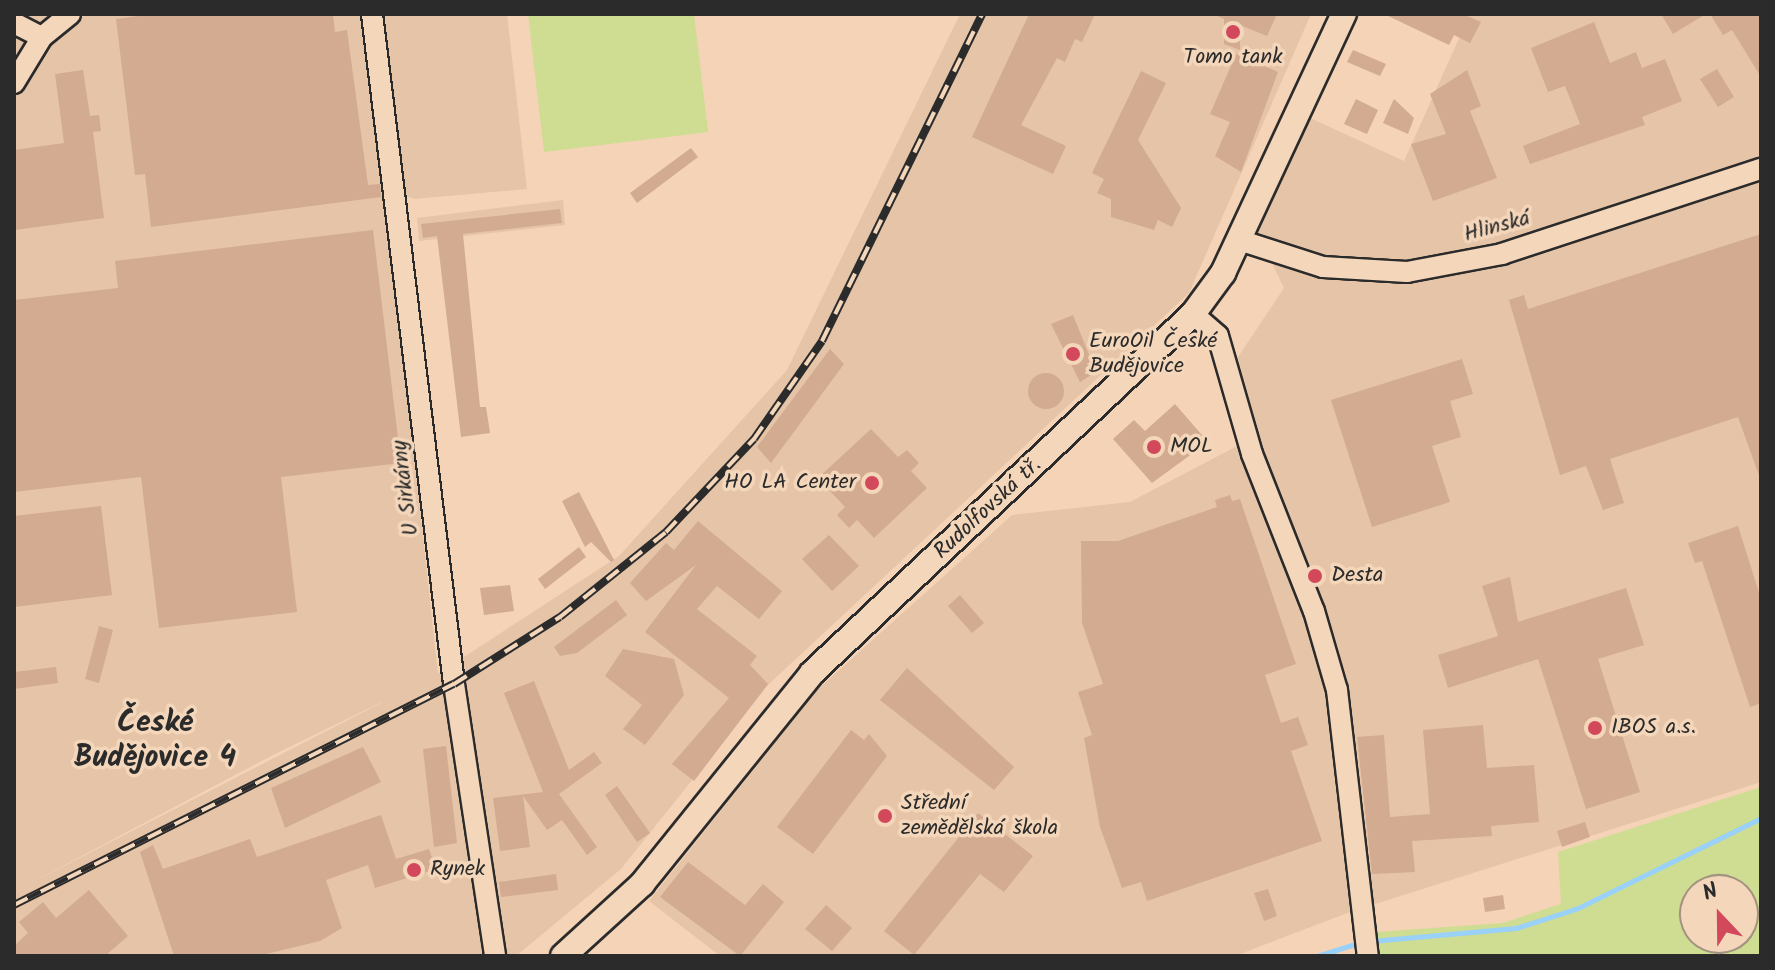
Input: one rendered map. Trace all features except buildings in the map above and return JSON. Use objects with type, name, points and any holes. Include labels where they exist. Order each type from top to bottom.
[{"type":"main road","name":"Rudolfovská tř.","points":[[563,956],[642,884],[812,673],[1193,314],[1239,240],[1344,14]]},
{"type":"street","points":[[14,83],[42,37],[70,14]]},
{"type":"street","name":"U Sirkárny","points":[[372,14],[454,684],[495,956]]},
{"type":"street","points":[[14,23],[42,37]]},
{"type":"street","name":"Hlinská","points":[[1239,240],[1323,267],[1416,271],[1502,254],[1761,169]]},
{"type":"street","points":[[1193,314],[1218,336],[1252,454],[1314,611],[1337,690],[1368,955]]},
{"type":"shaded area","points":[[14,14],[507,14],[527,189],[414,199],[385,188],[438,674],[619,556],[787,370],[960,14],[1311,14],[1189,293],[769,684],[621,869],[516,956],[14,956]],"holes":[[[382,702],[21,888],[273,755]]]},
{"type":"shaded area","points":[[1470,14],[1761,14],[1761,782],[1350,912],[1235,956],[720,956],[649,901],[818,689],[1012,515],[1130,502],[1243,443],[1232,366],[1284,288],[1255,228],[1308,117],[1404,161]]},
{"type":"shaded area","points":[[563,200],[565,225],[419,241],[417,218]]},
{"type":"green space","points":[[528,14],[694,14],[708,132],[544,152]]},
{"type":"green space","points":[[1761,787],[1761,956],[1376,956],[1376,932],[1503,923],[1561,904],[1558,852]]},
{"type":"waterway","points":[[1371,941],[1516,928],[1578,908],[1761,818]]},
{"type":"waterway","points":[[1317,956],[1361,942]]},
{"type":"railway","points":[[14,905],[454,684],[560,617],[666,532],[754,439],[822,341],[982,14]]},
{"type":"place","name":"Tomo tank","points":[[1233,32]]},
{"type":"place","name":"EuroOil České Budějovice","points":[[1073,354]]},
{"type":"place","name":"MOL","points":[[1154,447]]},
{"type":"place","name":"HO LA Center","points":[[872,483]]},
{"type":"place","name":"Desta","points":[[1315,576]]},
{"type":"place","name":"IBOS a.s.","points":[[1595,728]]},
{"type":"place","name":"Střední zemědělská škola","points":[[885,816]]},
{"type":"place","name":"Rynek","points":[[414,870]]},
{"type":"district","name":"České Budějovice 4","points":[[155,740]]}]
